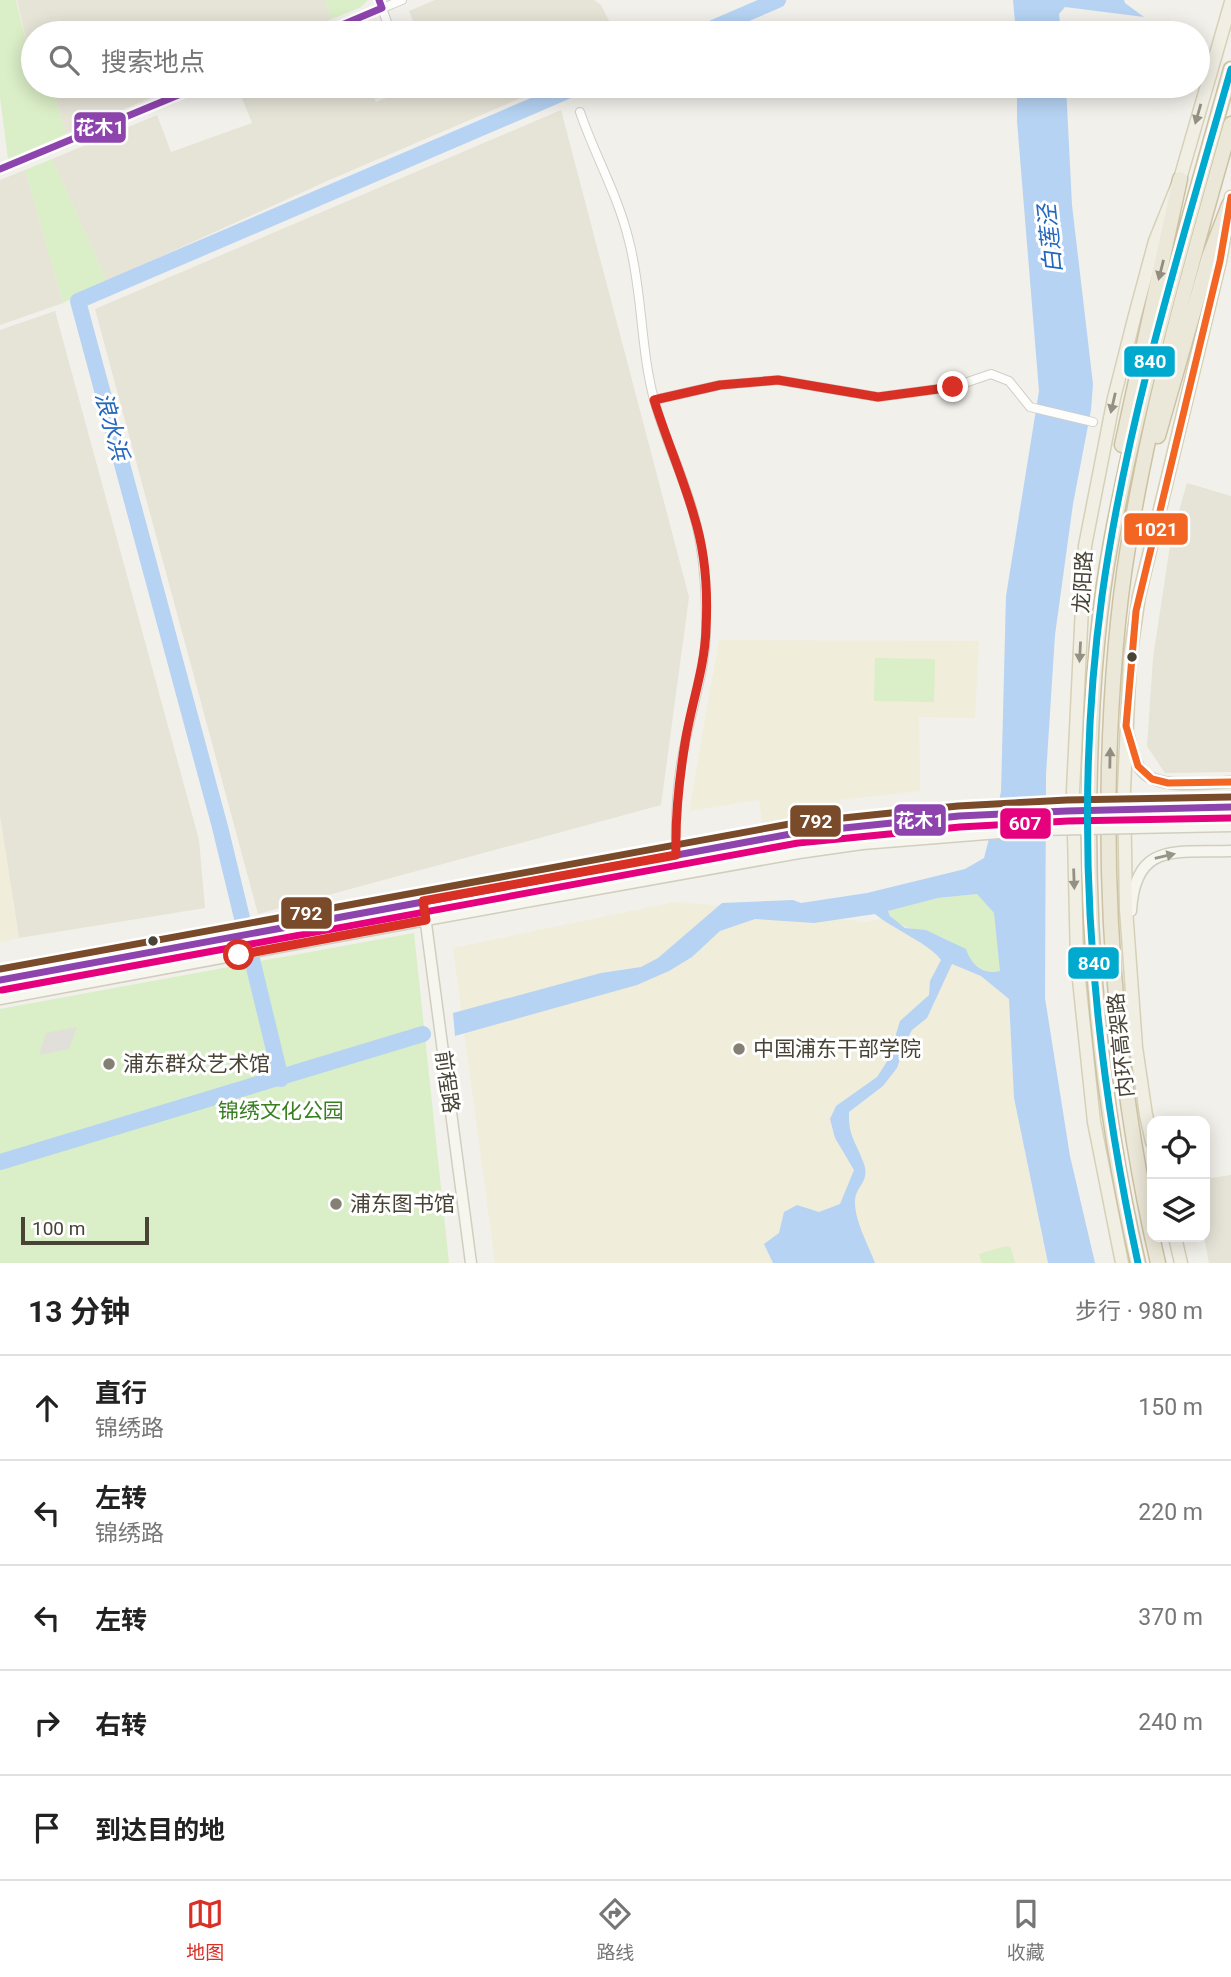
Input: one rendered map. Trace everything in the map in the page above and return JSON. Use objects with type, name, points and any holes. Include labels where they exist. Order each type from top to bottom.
[{"type":"highway","name":"内环高架路","points":[[1158,1263],[1138,1168],[1116,1005],[1108,861],[1113,673],[1128,545],[1158,395],[1231,69]]},
{"type":"highway","name":"内环高架路","points":[[1138,1263],[1110,1119],[1097,1007],[1090,912],[1091,724],[1099,628],[1111,543],[1147,378],[1204,193],[1231,124]]},
{"type":"highway","points":[[1111,543],[1128,411],[1180,179]]},
{"type":"highway","points":[[1128,545],[1209,257],[1230,202]]},
{"type":"highway","points":[[1138,1168],[1147,1199]]},
{"type":"highway","points":[[1160,1242],[1166,1263]]},
{"type":"main road","name":"龙阳路","points":[[1210,75],[1231,2]]},
{"type":"main road","name":"龙阳路","points":[[1122,1263],[1094,1122],[1076,949],[1073,791],[1084,559],[1098,471],[1134,319],[1155,241],[1180,179],[1203,98]]},
{"type":"main road","points":[[1147,1116],[1130,981],[1124,860],[1126,726],[1136,611],[1220,261],[1230,202]]},
{"type":"main road","points":[[1126,726],[1139,766],[1152,779],[1168,783],[1231,782]]},
{"type":"main road","points":[[0,980],[676,855],[859,824],[1036,810],[1231,807]]},
{"type":"main road","points":[[0,999],[426,920],[862,844],[920,837],[1037,830],[1231,826]]},
{"type":"main road","points":[[1130,981],[1133,887],[1142,868],[1149,861],[1164,854],[1231,851]]},
{"type":"main road","name":"前程路","points":[[423,901],[471,1263]]},
{"type":"main road","points":[[1176,1242],[1181,1263]]},
{"type":"street","points":[[347,21],[380,4],[402,0]]},
{"type":"street","points":[[380,4],[386,21]]},
{"type":"street","points":[[0,169],[171,98]]},
{"type":"street","points":[[580,112],[617,197],[630,242],[654,400],[695,518],[705,572],[706,629],[701,676],[685,741],[676,816],[676,855]]},
{"type":"street","points":[[654,400],[720,385],[778,380],[878,397],[953,387],[990,374],[1009,381],[1030,407],[1093,422]]},
{"type":"shaded area","points":[[17,0],[325,0],[332,19],[327,21],[22,21]]},
{"type":"shaded area","points":[[435,0],[594,0],[601,5],[609,21],[413,21],[409,11]]},
{"type":"shaded area","points":[[56,98],[150,98],[66,134]]},
{"type":"shaded area","points":[[242,98],[374,98],[376,102],[386,98],[521,98],[327,181],[107,281],[52,159],[157,115],[171,152],[252,123]]},
{"type":"shaded area","points":[[561,110],[689,597],[661,805],[258,914],[95,309]]},
{"type":"shaded area","points":[[25,170],[63,303],[0,325],[0,180]]},
{"type":"shaded area","points":[[55,311],[199,840],[205,908],[19,938],[0,817],[0,330]]},
{"type":"shaded area","points":[[1187,483],[1231,496],[1231,772],[1165,773],[1147,746],[1153,658],[1171,539]]},
{"type":"shaded area","points":[[719,640],[979,641],[975,718],[919,717],[920,791],[840,800],[841,818],[763,830],[759,800],[689,811]]},
{"type":"shaded area","points":[[0,817],[19,938],[0,942]]},
{"type":"shaded area","name":"中国浦东干部学院","points":[[1004,892],[1014,1098],[1048,1263],[495,1263],[453,948],[675,902],[866,922]]},
{"type":"shaded area","points":[[77,1027],[69,1049],[39,1055],[46,1033]]},
{"type":"shaded area","points":[[1231,1175],[1231,1263],[1209,1263],[1205,1242],[1210,1242],[1210,1178]]},
{"type":"green space","points":[[0,0],[16,0],[21,21],[21,98],[56,98],[66,134],[8,159],[0,97]]},
{"type":"green space","points":[[325,0],[368,0],[361,7],[332,19]]},
{"type":"green space","points":[[52,159],[107,281],[63,303],[25,170]]},
{"type":"green space","points":[[875,658],[935,659],[934,702],[874,701]]},
{"type":"green space","points":[[977,894],[994,913],[1001,972],[984,970],[953,943],[904,926],[892,918],[888,911],[938,898]]},
{"type":"green space","name":"锦绣文化公园","points":[[414,933],[449,1263],[0,1263],[0,1009]]},
{"type":"green space","points":[[1006,1246],[1011,1248],[1015,1263],[982,1263],[979,1254]]},
{"type":"water","points":[[1013,0],[1124,0],[1144,17],[1065,7],[1059,14],[1060,21],[1015,21]]},
{"type":"water","name":"白莲泾","points":[[1017,98],[1067,98],[1072,205],[1093,384],[1055,635],[1046,775],[1045,998],[1070,1156],[1095,1263],[1048,1263],[1014,1098],[1009,999],[981,976],[952,964],[927,1018],[912,1030],[906,1041],[897,1068],[883,1086],[849,1112],[851,1134],[865,1170],[864,1180],[856,1195],[855,1208],[875,1263],[773,1263],[764,1244],[779,1233],[784,1212],[797,1205],[819,1212],[840,1204],[854,1170],[835,1138],[830,1119],[836,1106],[877,1077],[888,1060],[900,1021],[929,995],[930,981],[941,960],[929,948],[875,914],[814,923],[755,919],[720,931],[692,957],[637,985],[455,1036],[453,1013],[601,973],[641,967],[658,958],[722,903],[793,900],[801,903],[867,893],[965,869],[984,858],[1001,792],[1006,596],[1039,391]],"holes":[[[977,894],[994,913],[1000,971],[988,972],[978,968],[966,949],[926,930],[905,928],[890,916],[888,911],[938,898]]]},
{"type":"waterway","name":"浪水浜","points":[[729,21],[778,0]]},
{"type":"waterway","name":"浪水浜","points":[[281,1079],[220,827],[78,301],[551,98]]},
{"type":"waterway","points":[[0,1162],[423,1034]]},
{"type":"transit line","name":"花木1","points":[[351,21],[382,8],[379,0]]},
{"type":"transit line","name":"840","points":[[1138,1263],[1108,1098],[1091,931],[1088,763],[1093,679],[1102,596],[1126,462],[1175,265],[1231,69]]},
{"type":"transit line","name":"花木1","points":[[0,169],[171,98]]},
{"type":"transit line","name":"1021","points":[[1231,197],[1220,261],[1136,611],[1126,726],[1138,766],[1152,779],[1168,783],[1231,782]]},
{"type":"transit line","name":"792","points":[[0,969],[795,823],[958,806],[1067,800],[1231,797]]},
{"type":"transit line","name":"花木1","points":[[0,980],[796,833],[959,816],[1231,807]]},
{"type":"transit line","name":"607","points":[[2,990],[798,843],[960,827],[1068,821],[1231,818]]},
{"type":"place","name":"中国浦东干部学院","points":[[739,1049]]},
{"type":"place","name":"浦东群众艺术馆","points":[[109,1064]]},
{"type":"place","name":"浦东图书馆","points":[[336,1204]]},
{"type":"route","points":[[239,955],[426,920],[423,901],[676,855],[676,816],[685,741],[701,676],[706,629],[705,572],[695,518],[654,400],[720,385],[778,380],[878,397],[953,387]]}]
